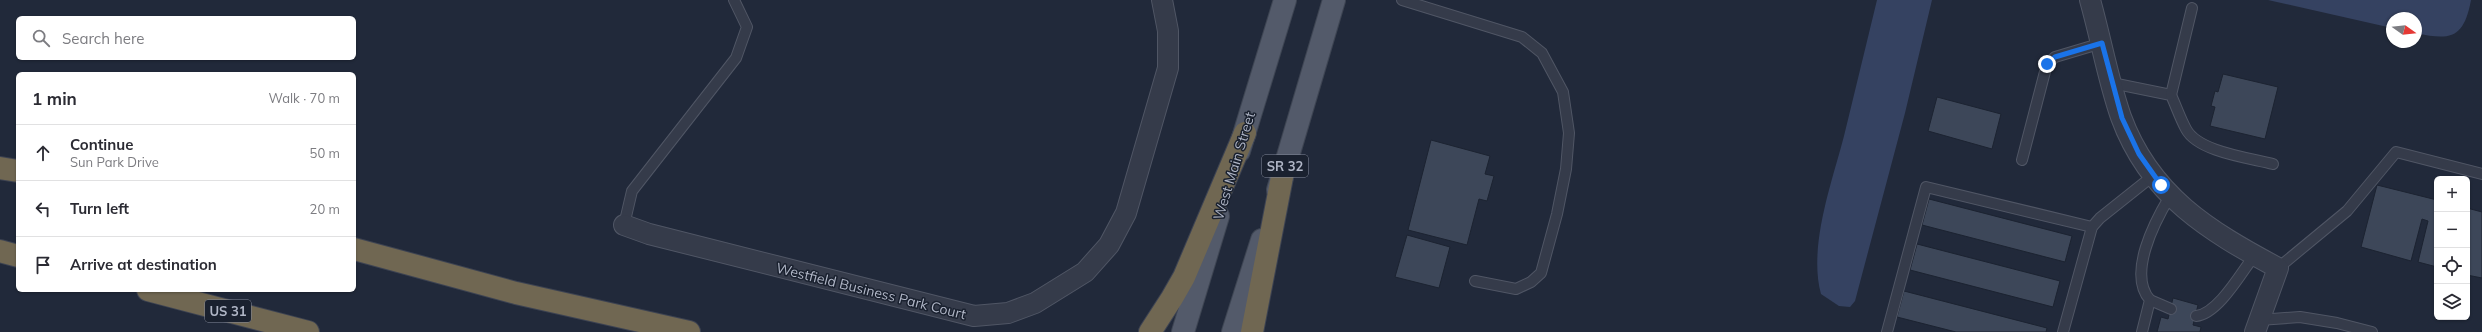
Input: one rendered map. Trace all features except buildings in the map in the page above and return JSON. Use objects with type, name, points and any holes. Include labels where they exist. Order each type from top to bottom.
[{"type":"highway","points":[[1150,332],[1184,277],[1245,132]]},
{"type":"highway","points":[[0,168],[16,171]]},
{"type":"highway","points":[[1252,332],[1283,172]]},
{"type":"highway","points":[[356,250],[516,293],[689,332]]},
{"type":"highway","points":[[0,251],[16,255]]},
{"type":"highway","name":"US 31","points":[[156,292],[308,332]]},
{"type":"main road","name":"West Main Street","points":[[1183,332],[1285,0]]},
{"type":"main road","name":"SR 32","points":[[1233,332],[1283,172],[1334,0]]},
{"type":"street","name":"Westfield Business Park Court","points":[[624,224],[649,234],[974,316],[1008,313],[1035,303],[1085,272],[1109,245],[1126,213],[1168,68],[1168,31],[1162,0]]},
{"type":"street","points":[[2090,0],[2122,118],[2139,154],[2154,176],[2170,196],[2211,231],[2278,268],[2257,326]]},
{"type":"lane","points":[[624,224],[632,191],[736,58],[747,27],[734,0]]},
{"type":"lane","points":[[1402,0],[1522,37],[1542,54],[1562,92],[1569,133],[1566,169],[1557,214],[1541,273],[1531,282],[1516,288],[1475,281]]},
{"type":"lane","points":[[2192,8],[2171,95],[2186,130],[2198,141],[2210,148],[2273,164]]},
{"type":"lane","points":[[2022,160],[2047,64],[2055,57],[2102,43]]},
{"type":"lane","points":[[2112,83],[2171,95]]},
{"type":"lane","points":[[2278,268],[2347,211],[2396,152],[2482,174]]},
{"type":"lane","points":[[2063,332],[2092,227],[2100,218],[2154,176]]},
{"type":"lane","points":[[1887,332],[1926,187],[2092,227]]},
{"type":"lane","points":[[2170,196],[2154,222],[2140,284],[2150,300],[2171,309]]},
{"type":"lane","points":[[2196,316],[2204,315],[2217,304],[2254,256]]},
{"type":"lane","points":[[2142,332],[2150,300]]},
{"type":"lane","points":[[2257,326],[2300,317],[2337,323],[2372,332]]},
{"type":"water","points":[[1877,0],[1932,0],[1905,113],[1855,301],[1850,307],[1839,306],[1821,294],[1817,256],[1819,235]]},
{"type":"water","points":[[2268,0],[2471,0],[2464,22],[2460,29],[2454,34],[2438,37],[2422,34],[2422,12],[2386,12],[2386,27]]},
{"type":"route","points":[[2047,64],[2055,57],[2102,43],[2122,118],[2139,154],[2161,185]]}]
